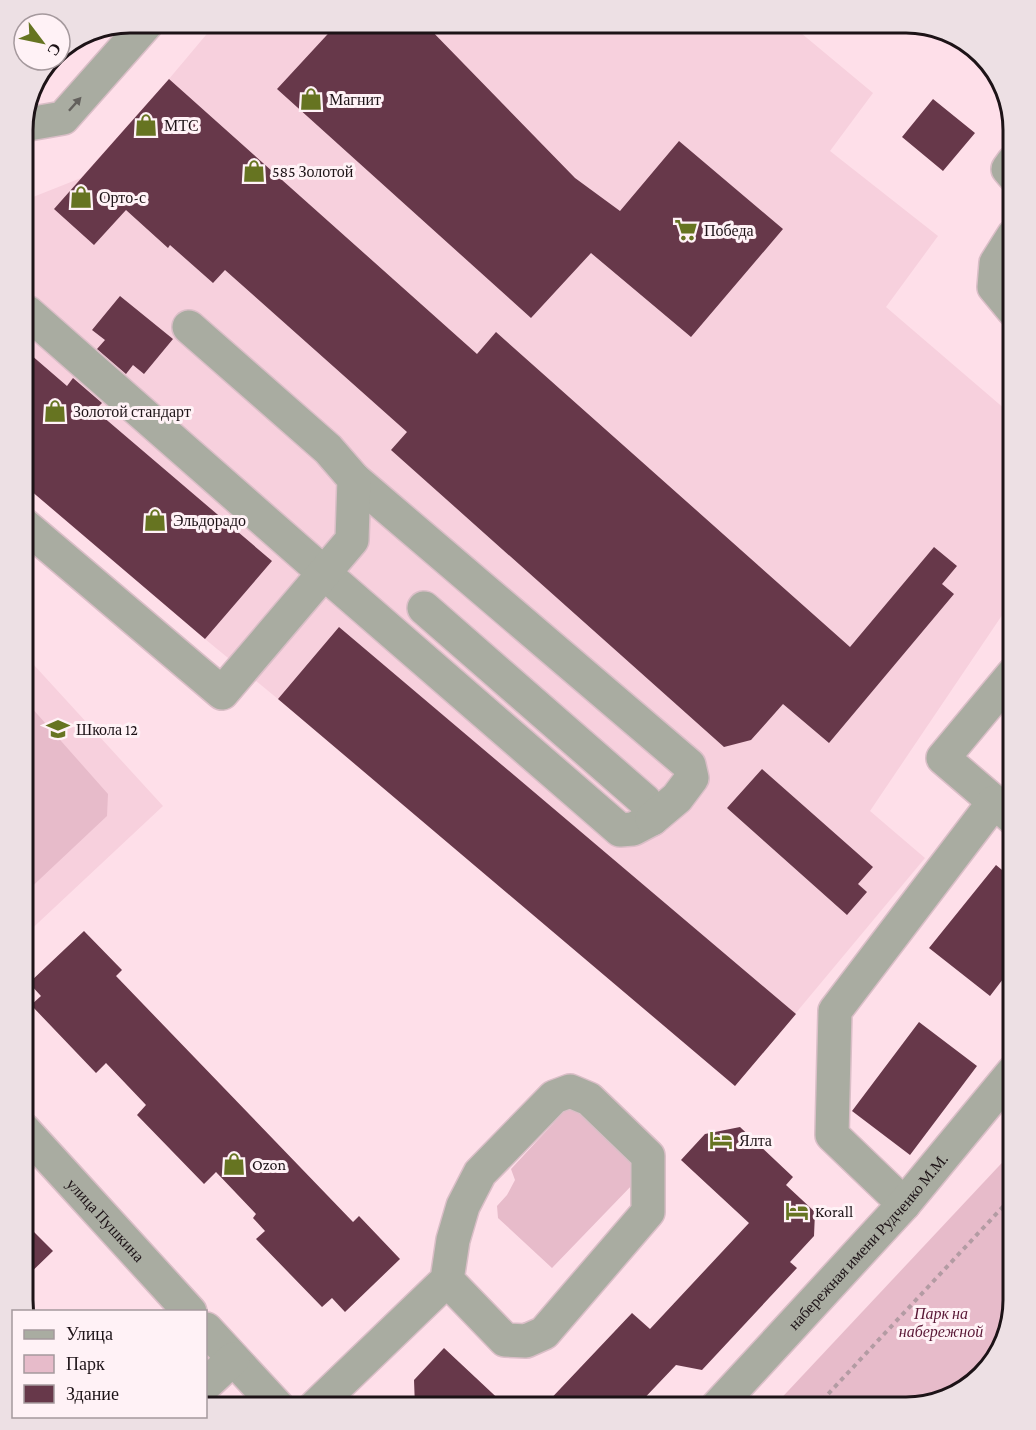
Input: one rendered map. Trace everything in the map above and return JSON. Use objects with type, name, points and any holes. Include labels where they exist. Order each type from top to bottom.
[{"type":"street","points":[[33,123],[63,118],[137,33]]},
{"type":"street","points":[[1003,252],[996,263],[994,287],[1003,297]]},
{"type":"street","points":[[33,317],[620,830],[633,829],[652,819],[677,798],[692,778],[689,765],[354,479],[328,449],[189,327]]},
{"type":"street","points":[[33,532],[222,693],[351,540],[354,479]]},
{"type":"street","points":[[424,608],[645,801],[652,819]]},
{"type":"street","points":[[1003,687],[943,758],[1003,809]]},
{"type":"street","points":[[904,1204],[832,1135],[835,1011],[1003,811]]},
{"type":"street","name":"набережная имени Рудченко М.М.","points":[[726,1397],[904,1204],[1003,1085]]},
{"type":"street","points":[[325,1397],[447,1280],[453,1240],[463,1206],[480,1173],[554,1097],[570,1091],[589,1098],[648,1156],[648,1212],[544,1333],[526,1341],[505,1340],[447,1280]]},
{"type":"street","name":"улица Пушкина","points":[[33,1142],[189,1310]]},
{"type":"street","points":[[207,1330],[269,1397]]},
{"type":"street","points":[[207,1383],[233,1359]]},
{"type":"path","points":[[825,1397],[1003,1208]]},
{"type":"shaded area","points":[[208,33],[801,33],[873,93],[830,151],[938,236],[886,307],[1003,407],[1003,614],[870,811],[925,858],[735,1086],[33,493],[33,197],[81,178]]},
{"type":"shaded area","name":"Школа 12","points":[[33,664],[163,806],[33,928]]},
{"type":"green space","points":[[33,709],[108,794],[107,816],[33,886]]},
{"type":"green space","points":[[573,1102],[638,1160],[635,1182],[552,1268],[498,1218],[497,1206],[507,1195],[515,1180],[511,1169]]},
{"type":"green space","name":"Парк на набережной","points":[[1003,1162],[1002,1313],[996,1337],[975,1369],[943,1390],[919,1396],[782,1397]]},
{"type":"building","points":[[329,33],[434,33],[575,178],[620,211],[679,141],[783,229],[691,337],[591,253],[531,318],[277,89]]},
{"type":"building","points":[[169,79],[477,354],[496,332],[850,647],[934,547],[957,566],[942,584],[954,594],[829,743],[783,704],[751,740],[724,747],[391,450],[407,432],[225,270],[213,283],[170,245],[168,248],[126,210],[94,245],[54,209]]},
{"type":"building","points":[[933,99],[975,133],[943,171],[902,137]]},
{"type":"building","points":[[120,296],[173,339],[144,374],[133,365],[126,374],[97,349],[105,340],[92,330]]},
{"type":"building","points":[[33,357],[67,386],[73,378],[102,403],[95,410],[272,561],[205,639],[33,493]]},
{"type":"building","points":[[339,627],[796,1014],[735,1086],[278,699]]},
{"type":"building","points":[[762,769],[873,867],[858,884],[867,892],[847,915],[727,808]]},
{"type":"building","points":[[996,865],[1003,871],[1003,979],[990,996],[929,948]]},
{"type":"building","points":[[84,931],[122,970],[116,976],[353,1222],[359,1216],[400,1259],[345,1312],[332,1298],[322,1307],[256,1239],[265,1231],[253,1218],[256,1214],[216,1172],[204,1184],[137,1115],[146,1105],[106,1063],[96,1073],[33,1007],[33,1003],[41,996],[33,987],[33,979]]},
{"type":"building","points":[[919,1022],[977,1066],[910,1155],[852,1111]]},
{"type":"building","points":[[740,1127],[793,1177],[786,1185],[815,1212],[814,1236],[790,1262],[797,1268],[702,1370],[676,1365],[646,1397],[552,1397],[632,1313],[650,1329],[749,1223],[681,1160],[705,1134]]},
{"type":"building","points":[[33,1231],[53,1251],[33,1270]]},
{"type":"building","points":[[444,1348],[496,1397],[415,1397],[414,1380]]},
{"type":"place","name":"Магнит","points":[[311,99]]},
{"type":"place","name":"МТС","points":[[146,125]]},
{"type":"place","name":"585 Золотой","points":[[254,171]]},
{"type":"place","name":"Орто-с","points":[[81,197]]},
{"type":"place","name":"Победа","points":[[686,230]]},
{"type":"place","name":"Золотой стандарт","points":[[55,411]]},
{"type":"place","name":"Эльдорадо","points":[[155,520]]},
{"type":"place","name":"Школа 12","points":[[58,729]]},
{"type":"place","name":"Ялта","points":[[721,1140]]},
{"type":"place","name":"Ozon","points":[[234,1164]]},
{"type":"place","name":"Korall","points":[[797,1211]]}]
